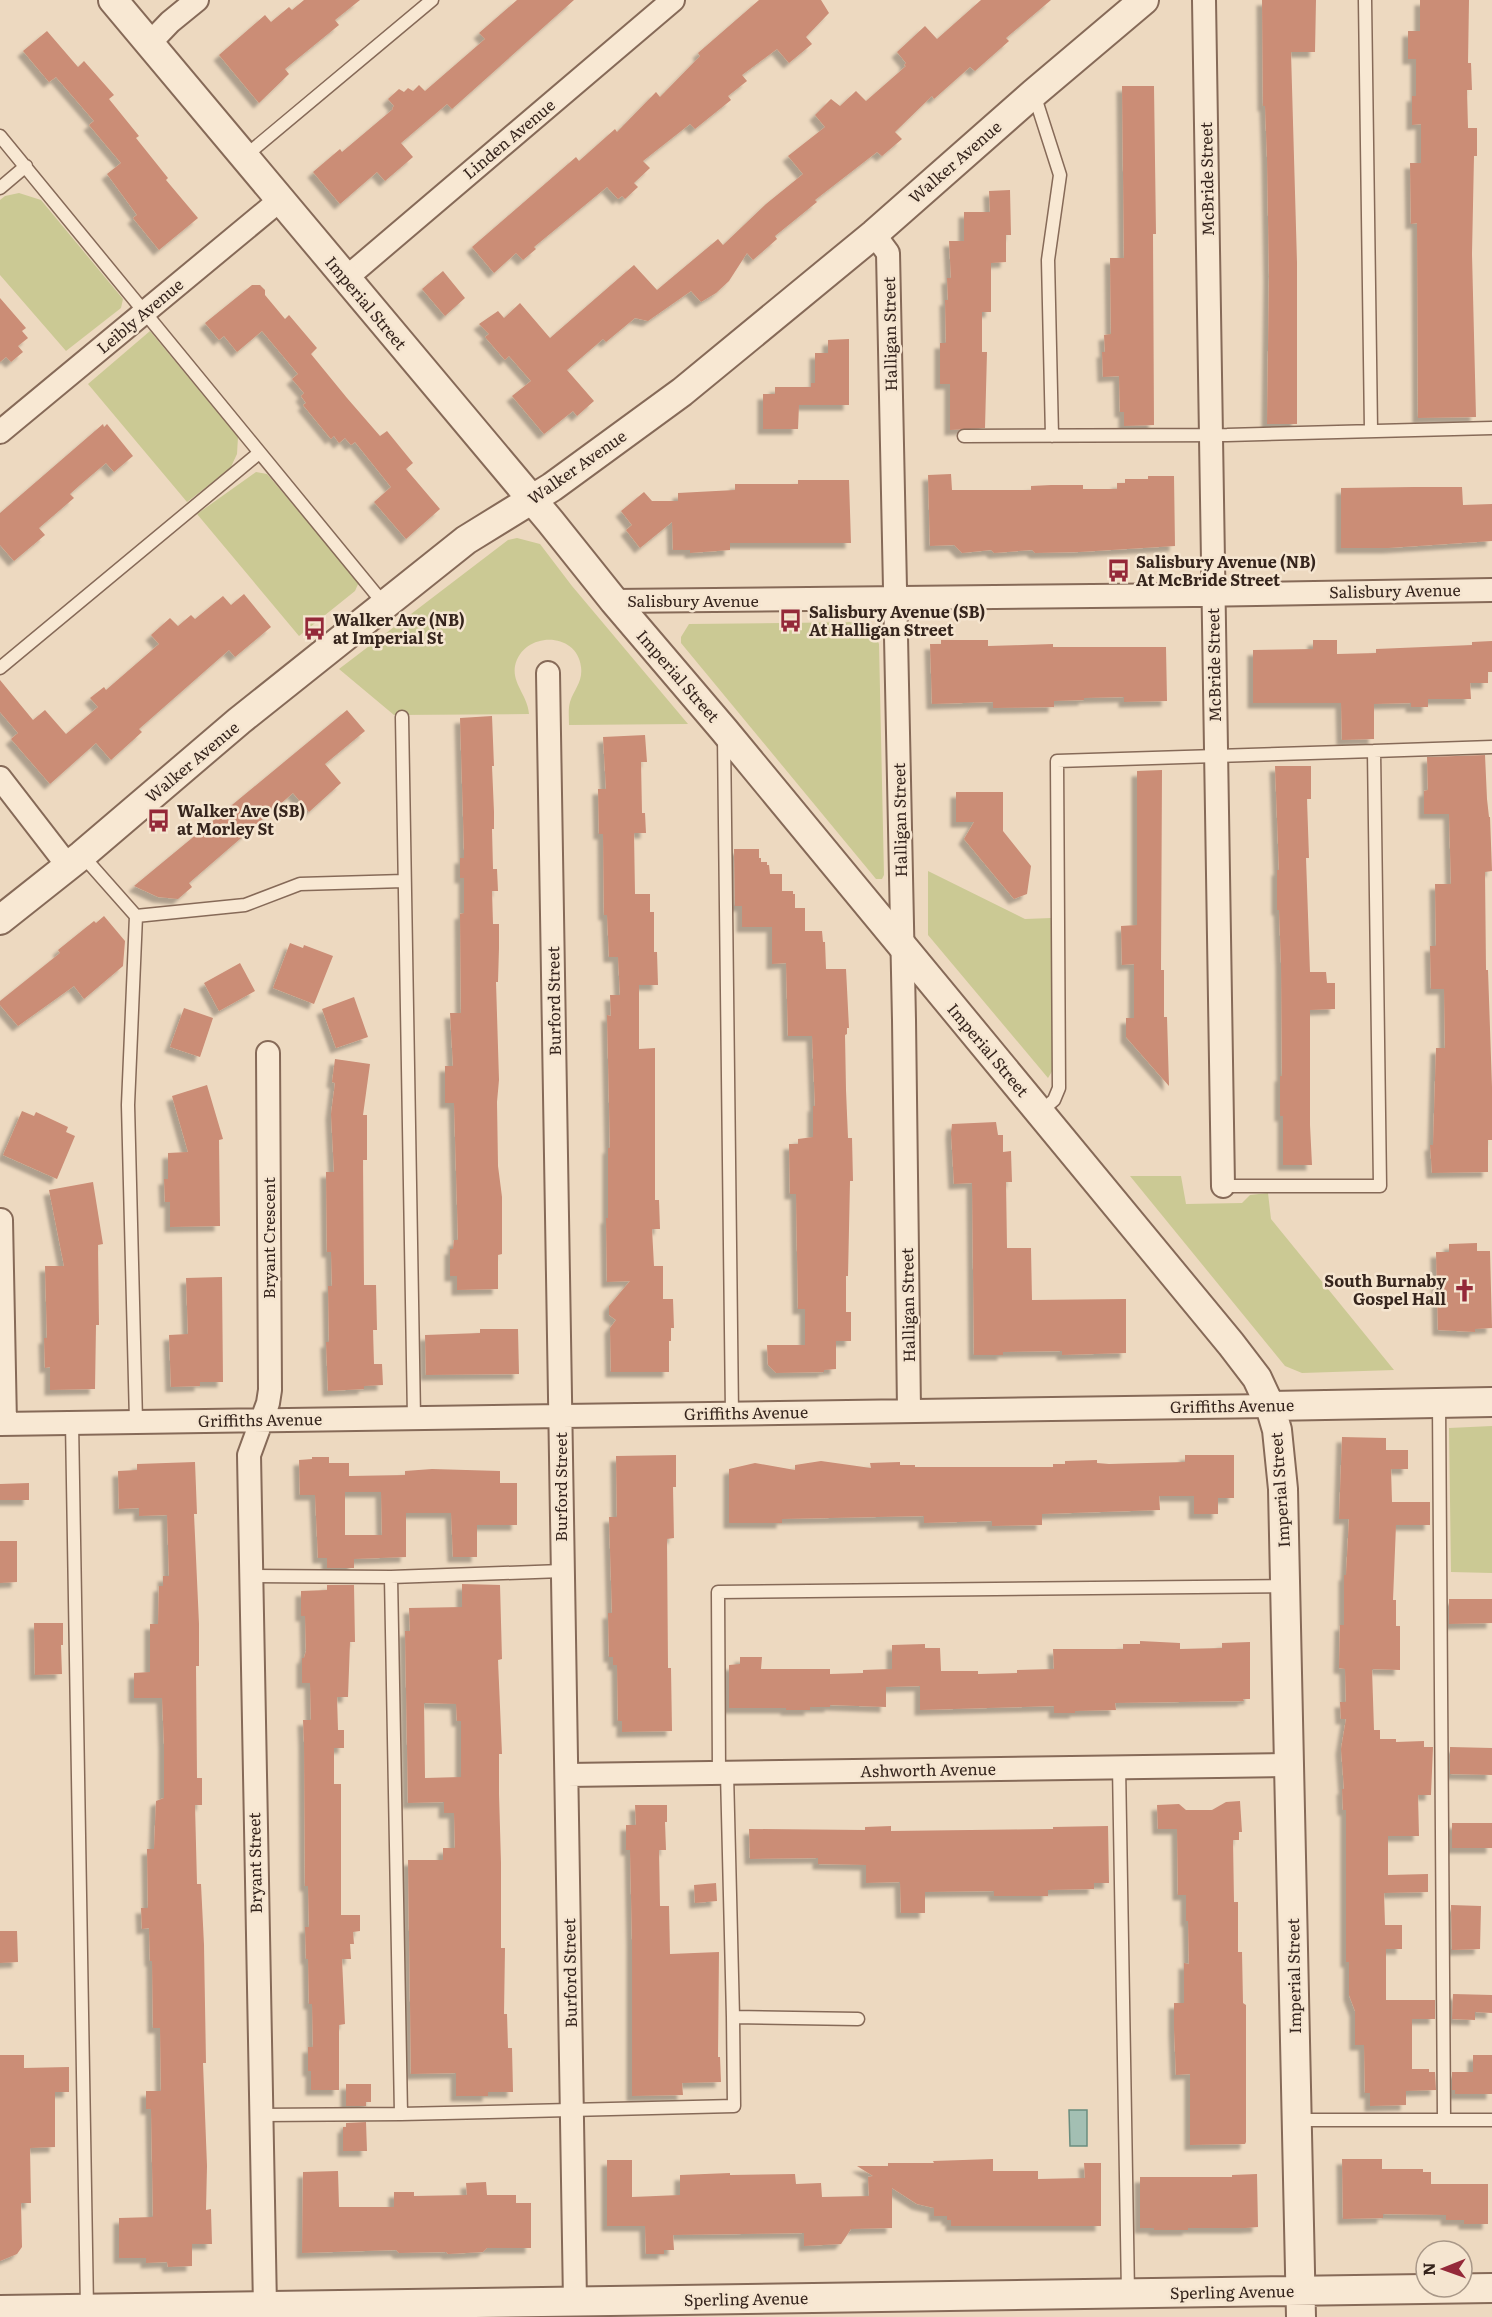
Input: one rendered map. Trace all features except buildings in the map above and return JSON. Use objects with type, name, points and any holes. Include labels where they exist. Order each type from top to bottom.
[{"type":"street","name":"Imperial Street","points":[[113,0],[724,730],[1231,1344],[1260,1384],[1277,1430],[1283,1489],[1301,2304]]},
{"type":"street","points":[[149,44],[170,22],[197,0]]},
{"type":"street","name":"Linden Avenue","points":[[345,279],[673,0]]},
{"type":"street","name":"Walker Avenue","points":[[0,920],[240,721],[466,540],[531,500],[682,392],[873,234],[1144,0]]},
{"type":"street","name":"McBride Street","points":[[1204,0],[1223,1186]]},
{"type":"street","name":"Leibly Avenue","points":[[0,432],[280,200]]},
{"type":"street","name":"Halligan Street","points":[[873,234],[888,253],[909,1410]]},
{"type":"street","name":"Salisbury Avenue","points":[[614,601],[1492,590]]},
{"type":"street","name":"Burford Street","points":[[548,673],[575,2301]]},
{"type":"street","points":[[0,778],[75,860]]},
{"type":"street","name":"Bryant Crescent","points":[[261,1421],[270,1390],[268,1053]]},
{"type":"street","points":[[1,1220],[2,1424]]},
{"type":"street","name":"Griffiths Avenue","points":[[2,1424],[1492,1402]]},
{"type":"street","name":"Bryant Street","points":[[261,1421],[249,1455],[265,2307]]},
{"type":"street","name":"Ashworth Avenue","points":[[567,1775],[1289,1765]]},
{"type":"street","name":"Sperling Avenue","points":[[0,2310],[1128,2293],[1301,2304],[1492,2288]]},
{"type":"lane","points":[[244,157],[432,0]]},
{"type":"lane","points":[[1365,0],[1371,430]]},
{"type":"lane","points":[[1034,93],[1060,175],[1048,260],[1052,436]]},
{"type":"lane","points":[[0,136],[384,604]]},
{"type":"lane","points":[[0,188],[26,166]]},
{"type":"lane","points":[[964,436],[1211,435],[1492,428]]},
{"type":"lane","points":[[0,668],[259,453]]},
{"type":"lane","points":[[402,717],[414,1418]]},
{"type":"lane","points":[[724,730],[732,1414]]},
{"type":"lane","points":[[1040,1112],[1054,1100],[1059,1088],[1058,761],[1492,747]]},
{"type":"lane","points":[[1223,1186],[1380,1186],[1374,752]]},
{"type":"lane","points":[[75,860],[136,916],[245,905],[300,884],[404,881]]},
{"type":"lane","points":[[136,916],[128,1105],[136,1421]]},
{"type":"lane","points":[[1439,1403],[1444,2119]]},
{"type":"lane","points":[[72,1422],[87,2309]]},
{"type":"lane","points":[[250,1576],[391,1577],[562,1571]]},
{"type":"lane","points":[[391,1577],[401,2114]]},
{"type":"lane","points":[[260,2115],[734,2106],[718,1592],[1286,1586]]},
{"type":"lane","points":[[1119,1766],[1128,2293]]},
{"type":"lane","points":[[733,2017],[858,2019]]},
{"type":"lane","points":[[1298,2120],[1492,2120]]},
{"type":"shaded area","points":[[19,193],[41,200],[123,299],[121,308],[66,351],[0,275],[0,200],[5,196]]},
{"type":"shaded area","points":[[150,331],[238,437],[237,454],[230,469],[187,502],[88,384]]},
{"type":"shaded area","points":[[256,472],[267,474],[359,582],[355,591],[299,636],[197,514]]},
{"type":"shaded area","points":[[517,538],[540,544],[572,586],[688,724],[569,725],[569,705],[579,681],[581,667],[577,655],[570,647],[550,640],[538,641],[528,646],[520,655],[515,666],[516,679],[529,714],[394,715],[339,669],[508,540]]},
{"type":"shaded area","points":[[863,622],[874,633],[879,644],[884,875],[882,879],[876,879],[681,643],[681,637],[689,624]]},
{"type":"shaded area","points":[[928,871],[1025,919],[1051,918],[1054,1068],[1048,1078],[928,935]]},
{"type":"shaded area","points":[[1130,1176],[1181,1176],[1186,1204],[1242,1203],[1250,1195],[1268,1193],[1271,1219],[1394,1370],[1302,1373],[1285,1366]]},
{"type":"shaded area","points":[[1492,1426],[1492,1573],[1451,1572],[1449,1428]]},
{"type":"shaded area","points":[[1069,2110],[1087,2110],[1087,2146],[1070,2146]]},
{"type":"place","name":"Salisbury Avenue (NB) At McBride Street","points":[[1118,571]]},
{"type":"place","name":"Salisbury Avenue (SB) At Halligan Street","points":[[791,621]]},
{"type":"place","name":"Walker Ave (NB) at Imperial St","points":[[315,629]]},
{"type":"place","name":"Walker Ave (SB) at Morley St","points":[[159,820]]},
{"type":"place","name":"South Burnaby Gospel Hall","points":[[1464,1290]]}]
